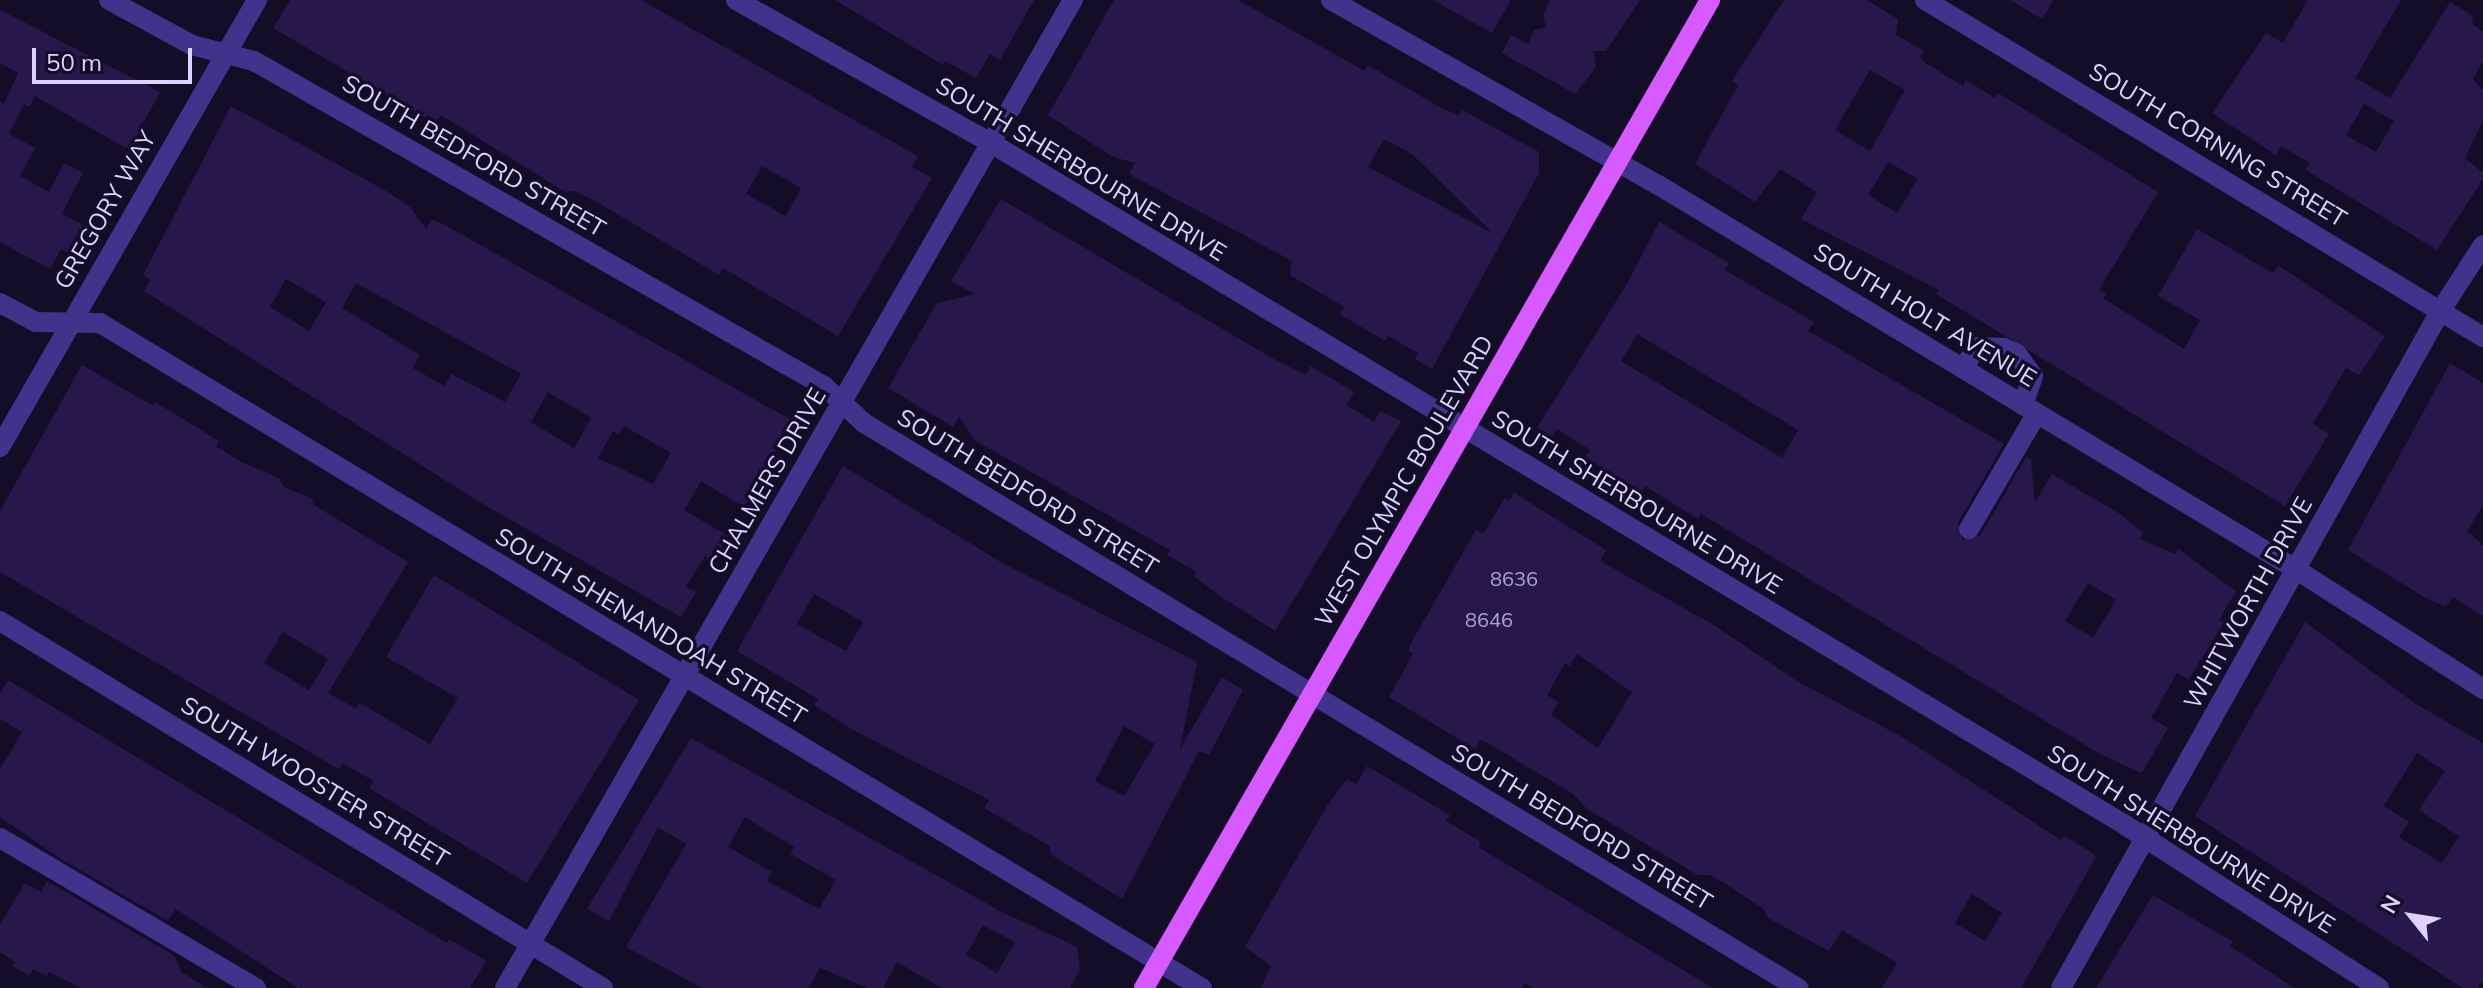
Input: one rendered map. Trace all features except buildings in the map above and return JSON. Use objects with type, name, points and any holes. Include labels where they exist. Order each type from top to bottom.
[{"type":"main road","name":"WEST OLYMPIC BOULEVARD","points":[[1144,988],[1710,0]]},
{"type":"street","name":"SOUTH BEDFORD STREET","points":[[109,0],[192,45],[268,69],[824,386],[864,423],[1798,988]]},
{"type":"street","name":"GREGORY WAY","points":[[0,447],[257,0]]},
{"type":"street","name":"SOUTH SHERBOURNE DRIVE","points":[[736,0],[991,143],[2146,838],[2379,988]]},
{"type":"street","name":"CHALMERS DRIVE","points":[[505,988],[1073,0]]},
{"type":"street","name":"SOUTH HOLT AVENUE","points":[[1331,0],[1618,161],[2297,570],[2483,689]]},
{"type":"street","name":"SOUTH CORNING STREET","points":[[1925,0],[2483,337]]},
{"type":"street","name":"WHITWORTH DRIVE","points":[[2061,988],[2441,310],[2483,245]]},
{"type":"street","name":"SOUTH SHENANDOAH STREET","points":[[0,303],[35,322],[100,323],[1202,988]]},
{"type":"street","points":[[1963,368],[1977,347],[2004,348],[2017,354],[2033,376],[2030,409],[1969,529]]},
{"type":"street","name":"SOUTH WOOSTER STREET","points":[[0,621],[603,988]]},
{"type":"street","points":[[0,838],[256,988]]}]
